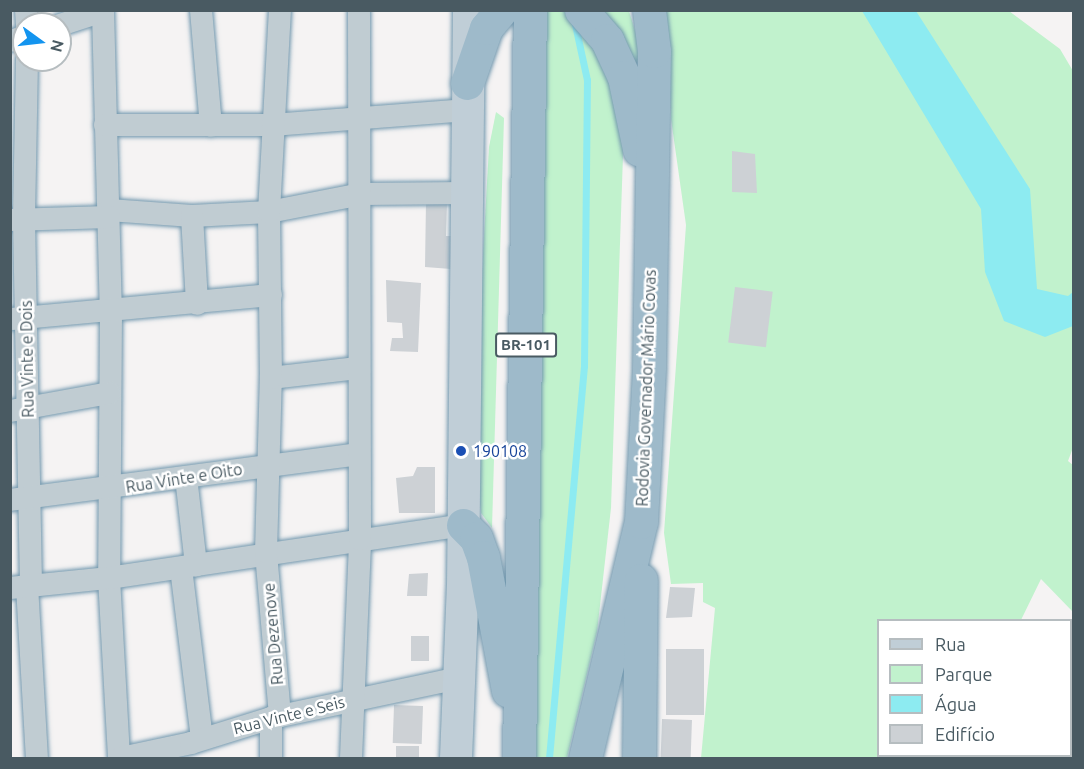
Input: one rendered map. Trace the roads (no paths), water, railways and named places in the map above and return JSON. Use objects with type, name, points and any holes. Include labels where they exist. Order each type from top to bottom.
[{"type":"highway","points":[[467,96],[483,35],[501,10]]},
{"type":"highway","name":"BR-101","points":[[519,750],[530,10]]},
{"type":"highway","points":[[581,10],[607,40],[624,77],[651,204]]},
{"type":"highway","name":"Rodovia Governador Mário Covas","points":[[585,759],[641,522],[649,367],[654,51],[649,10]]},
{"type":"highway","points":[[639,759],[641,522]]},
{"type":"highway","points":[[463,525],[476,538],[483,557],[519,750]]},
{"type":"main road","points":[[456,759],[463,525],[469,10]]},
{"type":"street","points":[[72,21],[104,10],[111,312],[109,578],[120,759]]},
{"type":"street","points":[[201,10],[211,126]]},
{"type":"street","name":"Rua Dezenove","points":[[271,759],[275,717],[266,552],[271,378],[268,212],[280,10]]},
{"type":"street","points":[[351,759],[360,538],[357,368],[362,194],[359,10]]},
{"type":"street","name":"Rua Vinte e Dois","points":[[26,72],[17,220],[19,410],[23,586],[37,759]]},
{"type":"street","points":[[105,125],[272,125],[361,118],[467,96]]},
{"type":"street","points":[[17,220],[109,214],[192,216],[268,212],[362,194],[466,193]]},
{"type":"street","points":[[192,216],[197,304]]},
{"type":"street","points":[[18,319],[197,304],[271,295]]},
{"type":"street","points":[[271,378],[357,368]]},
{"type":"street","points":[[19,410],[109,393]]},
{"type":"street","name":"Rua Vinte e Oito","points":[[21,500],[108,490],[270,464],[358,454]]},
{"type":"street","points":[[186,477],[194,747]]},
{"type":"street","points":[[23,586],[109,578],[266,552],[463,525]]},
{"type":"street","name":"Rua Vinte e Seis","points":[[120,759],[194,747],[275,717],[459,678]]},
{"type":"water","points":[[862,11],[916,11],[1030,189],[1037,289],[1068,296],[1073,292],[1073,326],[1045,337],[1004,321],[985,272],[981,209]]},
{"type":"waterway","points":[[549,758],[584,366],[587,80],[574,20]]},
{"type":"place","name":"190108","points":[[461,451]]}]
